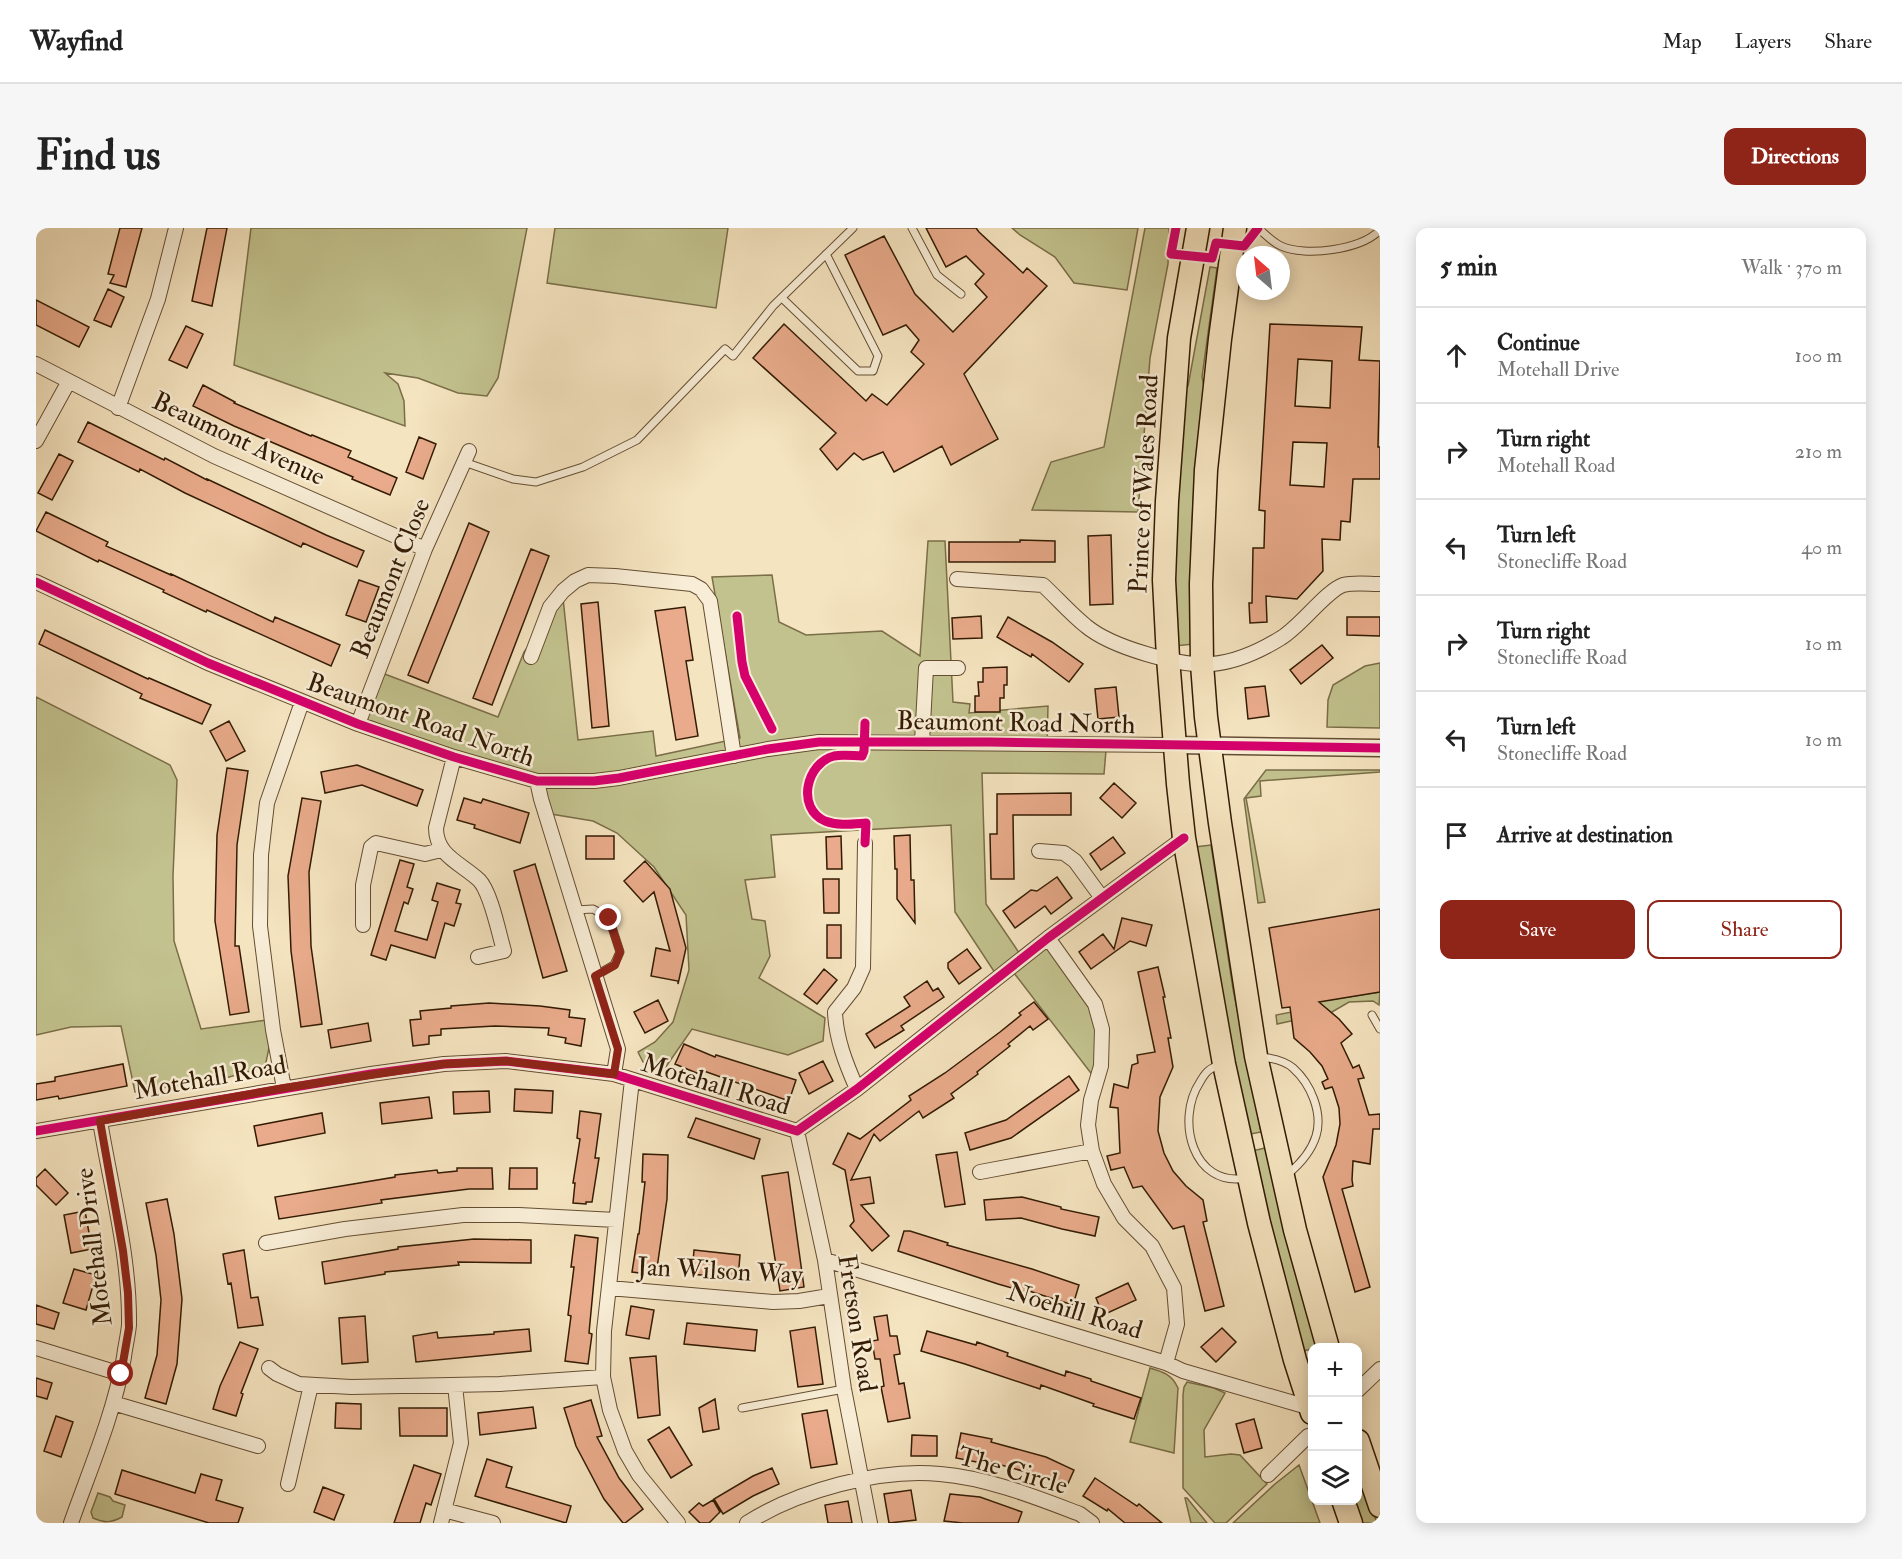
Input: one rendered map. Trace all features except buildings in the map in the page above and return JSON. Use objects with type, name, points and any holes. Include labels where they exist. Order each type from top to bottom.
[{"type":"highway","name":"Prince of Wales Road","points":[[1198,228],[1179,338],[1168,490],[1164,580],[1175,745],[1184,838],[1224,1064],[1248,1178],[1295,1360],[1308,1399]]},
{"type":"highway","points":[[1234,228],[1206,470],[1201,584],[1202,664],[1208,745],[1256,1056],[1282,1179],[1327,1343]]},
{"type":"highway","points":[[1361,1451],[1380,1506]]},
{"type":"highway","points":[[1344,1505],[1351,1523]]},
{"type":"street","points":[[118,408],[158,299],[176,228]]},
{"type":"street","name":"Beaumont Avenue","points":[[36,364],[214,456],[425,549]]},
{"type":"street","points":[[36,441],[69,381]]},
{"type":"street","name":"Beaumont Close","points":[[358,724],[425,549],[467,457]]},
{"type":"street","points":[[531,657],[550,607],[562,591],[575,580],[588,575],[692,584],[701,589],[710,601],[734,756]]},
{"type":"street","points":[[957,579],[1043,585],[1087,627],[1121,646],[1202,664],[1228,661],[1254,652],[1282,638],[1334,590],[1344,584],[1380,584]]},
{"type":"street","name":"Beaumont Road North","points":[[36,582],[208,663],[302,702],[454,757],[537,781],[619,778],[819,742],[1175,745]]},
{"type":"street","points":[[922,742],[926,668],[958,668]]},
{"type":"street","points":[[284,1088],[273,1030],[260,926],[261,855],[267,802],[302,702]]},
{"type":"street","points":[[1175,745],[1380,748]]},
{"type":"street","points":[[454,757],[436,828],[436,839],[441,850],[481,882],[488,896],[504,951],[478,957]]},
{"type":"street","points":[[537,781],[618,1049],[614,1074]]},
{"type":"street","name":"Motehall Road","points":[[36,1131],[284,1088],[444,1064],[506,1061],[614,1074],[797,1131],[857,1089],[1048,938],[1184,838]]},
{"type":"street","points":[[363,925],[363,885],[371,847],[376,843],[424,854],[441,850]]},
{"type":"street","points":[[857,1089],[836,1028],[835,1012],[854,988],[863,968],[865,843]]},
{"type":"street","points":[[1039,851],[1064,853],[1075,861],[1102,898]]},
{"type":"street","points":[[1048,938],[1095,1004],[1102,1029],[1101,1066],[1091,1100],[1088,1125],[1092,1151],[1104,1185],[1124,1218],[1152,1246],[1174,1288],[1177,1324],[1166,1363]]},
{"type":"street","points":[[632,1080],[604,1331],[603,1377],[610,1410],[625,1451],[639,1475],[678,1523]]},
{"type":"street","name":"Motehall Drive","points":[[71,1523],[113,1403],[129,1328],[123,1251],[100,1121]]},
{"type":"street","name":"Fretson Road","points":[[797,1131],[825,1260],[844,1389],[870,1523]]},
{"type":"street","points":[[980,1172],[1092,1151]]},
{"type":"street","points":[[266,1243],[345,1229],[463,1215],[530,1215],[616,1220]]},
{"type":"street","name":"Noehill Road","points":[[825,1260],[1166,1363],[1183,1371],[1308,1410]]},
{"type":"street","name":"Jan Wilson Way","points":[[609,1288],[773,1302],[829,1296]]},
{"type":"street","points":[[36,1347],[121,1374]]},
{"type":"street","points":[[269,1368],[299,1384],[351,1387],[500,1384],[603,1377]]},
{"type":"street","points":[[1362,1386],[1380,1370]]},
{"type":"street","points":[[288,1484],[311,1385]]},
{"type":"street","points":[[455,1385],[461,1443],[443,1516],[493,1523]]},
{"type":"street","points":[[113,1403],[258,1446]]},
{"type":"street","points":[[1268,1475],[1308,1436]]},
{"type":"street","name":"The Circle","points":[[747,1523],[757,1516],[795,1500],[862,1479],[939,1473],[990,1483],[1080,1514],[1092,1523]]},
{"type":"lane","points":[[467,457],[513,479],[536,482],[583,467],[637,440],[725,349],[733,356],[782,298],[854,228]]},
{"type":"lane","points":[[912,228],[937,275],[961,294]]},
{"type":"lane","points":[[1258,228],[1282,246],[1298,250],[1349,248],[1369,239],[1380,230]]},
{"type":"lane","points":[[1369,239],[1380,242]]},
{"type":"lane","points":[[782,298],[858,371],[873,371],[878,356],[826,254]]},
{"type":"lane","points":[[575,910],[593,909],[609,918],[620,952],[615,965],[595,976]]},
{"type":"lane","points":[[1372,1015],[1380,1029]]},
{"type":"lane","points":[[1256,1056],[1276,1060],[1292,1067],[1305,1083],[1315,1102],[1318,1125],[1312,1146],[1300,1164],[1282,1179]]},
{"type":"lane","points":[[1224,1064],[1209,1069],[1195,1089],[1188,1111],[1188,1132],[1196,1153],[1209,1170],[1225,1178],[1237,1180],[1248,1178]]},
{"type":"lane","points":[[742,1408],[844,1389]]},
{"type":"green space","points":[[251,228],[527,228],[498,378],[487,396],[458,393],[418,378],[385,373],[398,384],[404,401],[405,426],[234,365]]},
{"type":"green space","points":[[555,228],[728,228],[716,308],[547,283]]},
{"type":"green space","points":[[1012,228],[1138,228],[1127,290],[1074,283],[1055,257]]},
{"type":"green space","points":[[1145,228],[1169,228],[1168,264],[1150,358],[1138,512],[1032,510],[1051,462],[1104,447]]},
{"type":"green space","points":[[1210,267],[1217,268],[1202,377],[1204,386],[1194,488],[1191,544],[1193,644],[1175,646],[1173,562],[1185,388],[1188,386]]},
{"type":"green space","points":[[928,541],[945,541],[953,702],[970,704],[969,713],[1048,706],[1047,750],[1106,750],[1104,774],[982,773],[986,904],[1026,963],[1050,945],[1091,1002],[1105,1041],[1097,1081],[1014,973],[1001,982],[955,912],[951,825],[771,835],[775,877],[745,880],[752,919],[765,921],[770,956],[759,978],[825,1018],[823,1041],[788,1055],[692,1029],[663,1071],[643,1062],[638,1052],[655,1042],[673,1022],[689,970],[686,915],[654,867],[617,833],[593,821],[551,814],[540,783],[363,718],[382,673],[498,717],[524,652],[563,598],[578,740],[653,731],[656,756],[740,738],[712,577],[772,575],[779,622],[806,635],[882,631],[920,656]]},
{"type":"green space","points":[[1380,663],[1380,728],[1327,727],[1328,700],[1333,685],[1365,666]]},
{"type":"green space","points":[[36,697],[170,765],[177,780],[173,876],[174,941],[201,1029],[275,1019],[265,1067],[222,1079],[135,1092],[121,1026],[71,1027],[36,1035]]},
{"type":"green space","points":[[1266,770],[1380,770],[1380,772],[1260,781],[1261,796],[1246,798],[1265,902],[1258,903],[1244,799]]},
{"type":"green space","points":[[1211,845],[1233,989],[1261,1132],[1245,1135],[1195,847]]},
{"type":"green space","points":[[1380,992],[1379,1005],[1373,1001],[1349,1002],[1332,1012],[1277,1024],[1276,1015],[1297,1011],[1296,1005]]},
{"type":"green space","points":[[1265,1148],[1285,1231],[1317,1343],[1308,1343],[1308,1350],[1300,1352],[1248,1152]]},
{"type":"green space","points":[[1150,1368],[1167,1375],[1178,1388],[1174,1453],[1130,1442]]},
{"type":"green space","points":[[1187,1382],[1225,1393],[1204,1430],[1205,1457],[1240,1455],[1267,1484],[1226,1523],[1215,1523],[1183,1488],[1183,1395]]},
{"type":"green space","points":[[1299,1465],[1308,1490],[1308,1505],[1313,1505],[1320,1523],[1233,1523]]},
{"type":"green space","points":[[1362,1480],[1377,1523],[1358,1523],[1351,1505],[1362,1505]]},
{"type":"green space","points":[[98,1493],[125,1505],[122,1517],[108,1522],[93,1518],[91,1512]]},
{"type":"green space","points":[[1185,1498],[1187,1498],[1207,1523],[1191,1523]]},
{"type":"cycle path","points":[[1176,228],[1171,254],[1212,258],[1216,243],[1244,246],[1258,228]]},
{"type":"cycle path","points":[[36,582],[208,663],[358,724],[454,757],[537,781],[594,781],[619,778],[768,749],[819,742],[989,742],[1380,748]]},
{"type":"cycle path","points":[[737,616],[745,676],[772,729]]},
{"type":"cycle path","points":[[865,723],[862,756],[837,755],[824,760],[811,776],[808,786],[810,806],[816,815],[830,823],[866,823],[865,843]]},
{"type":"cycle path","points":[[36,1131],[371,1074],[444,1064],[506,1061],[614,1074],[797,1131],[857,1089],[1048,938],[1184,838]]},
{"type":"route","points":[[121,1374],[129,1328],[128,1293],[123,1251],[100,1121],[284,1088],[444,1064],[506,1061],[614,1074],[618,1049],[595,976],[615,965],[620,952],[609,918]]}]
